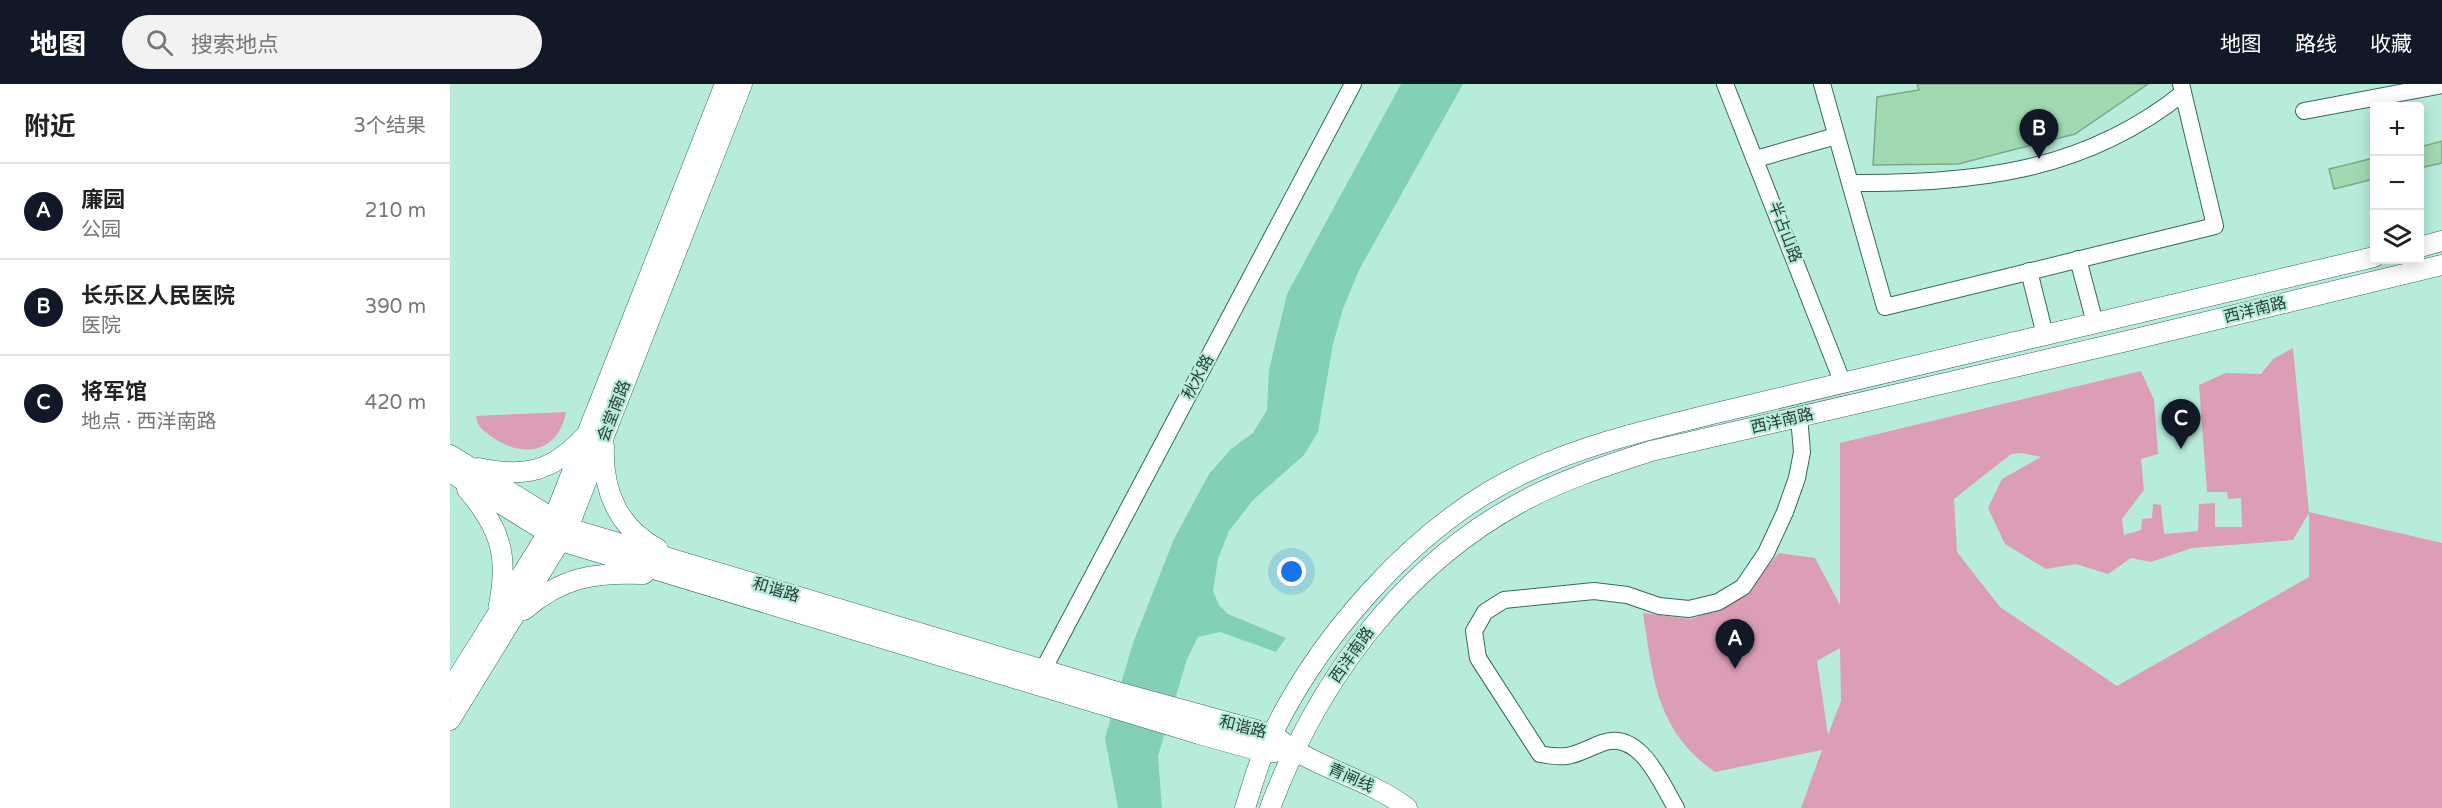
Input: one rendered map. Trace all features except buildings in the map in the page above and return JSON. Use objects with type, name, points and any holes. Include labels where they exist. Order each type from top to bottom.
[{"type":"main road","name":"会堂南路","points":[[597,432],[725,84]]},
{"type":"main road","name":"会堂南路","points":[[450,720],[504,618],[558,530],[742,84]]},
{"type":"main road","points":[[2424,246],[2442,241]]},
{"type":"main road","name":"西洋南路","points":[[1245,808],[1269,743],[1295,694],[1341,626],[1365,599],[1434,533],[1496,488],[1569,454],[1628,435],[1842,381],[2370,258]]},
{"type":"main road","name":"西洋南路","points":[[1270,808],[1293,752],[1319,705],[1372,626],[1425,569],[1466,537],[1526,499],[1579,475],[1651,451],[2442,265]]},
{"type":"main road","points":[[455,467],[514,474],[543,469],[597,432],[614,507],[639,537],[681,570]]},
{"type":"main road","points":[[455,467],[500,540],[505,567],[504,618]]},
{"type":"main road","name":"和谐路","points":[[455,467],[558,530],[681,570],[1293,752]]},
{"type":"main road","points":[[504,618],[549,592],[591,575],[681,570]]},
{"type":"main road","name":"和谐路","points":[[681,570],[1043,670],[1112,699]]},
{"type":"main road","name":"会堂南路","points":[[450,690],[504,618]]},
{"type":"main road","name":"青闸线","points":[[1293,752],[1393,797],[1407,808]]},
{"type":"street","name":"秋水路","points":[[1043,670],[1353,84]]},
{"type":"street","name":"半占山路","points":[[1725,84],[1842,381]]},
{"type":"street","points":[[1822,84],[1885,307],[2215,226],[2182,88]]},
{"type":"street","points":[[2304,111],[2442,85]]},
{"type":"street","points":[[1851,183],[1943,182],[1990,176],[2063,159],[2119,135],[2163,109],[2182,88]]},
{"type":"street","points":[[1756,159],[1836,136]]},
{"type":"street","points":[[2078,259],[2095,323]]},
{"type":"street","points":[[2029,271],[2045,335]]},
{"type":"street","points":[[1676,808],[1646,756],[1622,742],[1604,742],[1562,759],[1540,754],[1478,658],[1474,632],[1485,612],[1504,600],[1594,591],[1627,595],[1659,606],[1689,609],[1718,602],[1743,587],[1766,553],[1785,512],[1797,478],[1802,452],[1799,417]]},
{"type":"shaded area","points":[[1401,84],[1463,84],[1359,270],[1343,309],[1333,344],[1318,432],[1304,455],[1253,500],[1229,531],[1218,559],[1213,591],[1219,605],[1228,614],[1286,638],[1276,652],[1220,632],[1198,637],[1187,659],[1158,756],[1162,808],[1118,808],[1105,738],[1133,643],[1174,539],[1209,474],[1231,449],[1253,433],[1267,410],[1269,370],[1287,294]]},
{"type":"shaded area","points":[[2293,348],[2309,512],[2442,543],[2442,808],[1801,808],[1822,750],[1715,772],[1695,756],[1680,739],[1661,702],[1650,660],[1643,613],[1691,619],[1735,602],[1779,553],[1815,558],[1840,605],[1840,443],[2141,371],[2154,400],[2158,454],[2141,459],[2144,490],[2122,519],[2124,535],[2141,530],[2142,519],[2152,518],[2153,504],[2161,505],[2164,534],[2198,531],[2199,504],[2215,503],[2215,527],[2242,527],[2241,498],[2228,499],[2227,492],[2207,492],[2199,385],[2226,373],[2261,374],[2273,359]],"holes":[[[2022,453],[2041,457],[2002,479],[1988,508],[2005,544],[2046,569],[2076,564],[2108,574],[2131,558],[2151,562],[2192,548],[2293,540],[2309,513],[2309,577],[2117,686],[2000,607],[1957,552],[1954,499],[2011,454]],[[1840,648],[1841,701],[1828,735],[1817,661]]]},
{"type":"shaded area","points":[[566,412],[562,426],[547,444],[527,450],[504,444],[492,437],[479,426],[476,416]]},
{"type":"place","name":"长乐区人民医院","points":[[2039,159]]},
{"type":"place","name":"将军馆","points":[[2181,449]]},
{"type":"place","name":"廉园","points":[[1735,669]]}]
